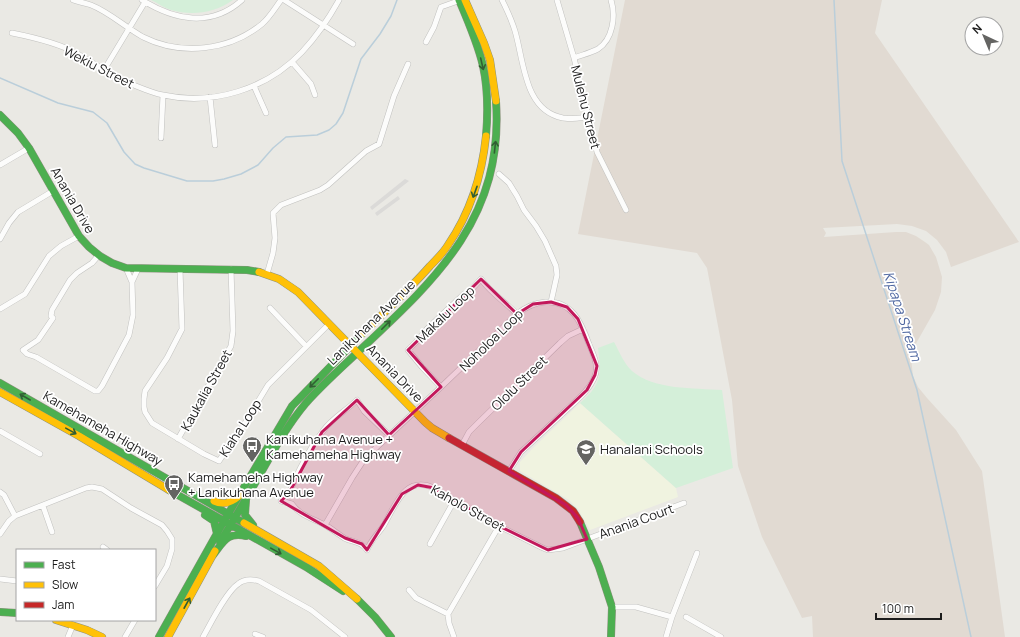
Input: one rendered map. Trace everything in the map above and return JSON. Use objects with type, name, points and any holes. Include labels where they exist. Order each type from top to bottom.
[{"type":"main road","name":"Lanikuhana Avenue","points":[[232,516],[240,495],[292,406],[418,280],[448,246],[468,209],[476,190],[484,158],[488,113],[483,66],[461,0]]},
{"type":"main road","name":"Lanikuhana Avenue","points":[[159,637],[217,534],[246,500],[297,413],[316,392],[432,277],[467,233],[483,200],[493,166],[496,136],[496,92],[489,56],[461,0]]},
{"type":"main road","name":"Anania Drive","points":[[0,115],[18,133],[29,148],[79,236],[98,256],[113,264],[126,268],[247,270],[280,278],[290,284],[305,298],[432,428],[510,471],[566,505],[578,518],[588,539],[607,588],[612,607],[611,637]]},
{"type":"main road","name":"Kamehameha Highway","points":[[0,383],[319,566],[342,584],[376,618],[391,637]]},
{"type":"main road","name":"Kamehameha Highway","points":[[0,392],[79,436],[156,483],[306,567],[355,598]]},
{"type":"main road","points":[[144,465],[189,486],[218,503],[230,503],[240,495]]},
{"type":"main road","points":[[156,483],[213,520],[216,525],[217,534]]},
{"type":"main road","points":[[246,500],[245,515],[260,531]]},
{"type":"main road","name":"Lanikuhana Avenue","points":[[168,637],[213,555],[227,522]]},
{"type":"main road","points":[[213,555],[230,535],[240,535],[253,538]]},
{"type":"main road","points":[[0,612],[16,613]]},
{"type":"main road","points":[[60,621],[74,625],[102,637]]},
{"type":"street","points":[[73,0],[91,5],[144,37],[169,46],[188,49],[203,49],[222,45],[248,34],[270,16],[281,0]]},
{"type":"street","points":[[104,70],[130,29],[143,1],[170,14],[192,18],[207,17],[222,13],[242,0]]},
{"type":"street","points":[[284,0],[353,44]]},
{"type":"street","name":"Wekiu Street","points":[[12,33],[62,47],[74,52],[130,84],[163,95],[210,97],[254,86],[292,62],[303,52],[339,0]]},
{"type":"street","points":[[426,42],[434,27],[441,7],[461,0]]},
{"type":"street","points":[[502,0],[515,31],[526,80],[534,97],[546,110],[560,117],[583,118],[588,116]]},
{"type":"street","name":"Mulehu Street","points":[[557,0],[574,58],[597,152],[626,210]]},
{"type":"street","points":[[574,58],[597,49],[608,38],[614,18],[611,0]]},
{"type":"street","points":[[292,62],[311,84],[315,95]]},
{"type":"street","points":[[267,274],[273,253],[275,238],[273,213],[281,205],[320,190],[328,185],[366,151],[379,144],[394,96],[408,64]]},
{"type":"street","points":[[254,86],[266,114]]},
{"type":"street","points":[[161,138],[163,95]]},
{"type":"street","points":[[210,97],[215,145]]},
{"type":"street","points":[[0,166],[29,148]]},
{"type":"street","points":[[500,174],[509,183],[524,210],[536,226],[545,241],[556,266],[557,275],[551,302]]},
{"type":"street","points":[[0,239],[18,212],[54,191]]},
{"type":"street","points":[[0,309],[25,294],[49,256],[61,246],[79,236]]},
{"type":"street","points":[[98,256],[92,264],[77,273],[70,280],[52,310],[51,316],[53,318],[48,327],[38,340],[23,350],[27,354],[36,357],[98,391],[129,335],[133,315],[132,282],[126,268]]},
{"type":"street","points":[[132,282],[138,269]]},
{"type":"street","name":"Kiaha Loop","points":[[180,269],[182,329],[167,358],[146,391],[144,399],[145,412],[152,423],[204,454],[219,461],[234,443],[268,385],[329,324]]},
{"type":"street","name":"Kaukalia Street","points":[[178,439],[231,346],[233,331],[231,269]]},
{"type":"street","name":"Makalu Loop","points":[[442,387],[408,350],[426,329],[464,294],[471,290],[481,279],[488,288],[517,314]]},
{"type":"street","name":"Noholoa Loop","points":[[325,525],[365,458],[389,435],[442,387],[525,307],[542,302],[559,303],[567,307],[573,313],[583,329],[597,366],[595,375],[591,384],[575,401],[521,452],[510,471]]},
{"type":"street","points":[[270,308],[306,346]]},
{"type":"street","name":"Ololu Street","points":[[462,445],[478,423],[560,343],[568,336],[583,329]]},
{"type":"street","name":"Kaholo Street","points":[[389,435],[364,411],[357,400],[347,410],[327,425],[302,464],[289,493],[281,502],[292,504],[295,509],[325,525],[345,538],[362,544],[367,550],[402,494],[413,486],[427,485],[499,526],[548,550],[563,548],[588,539]]},
{"type":"street","points":[[0,431],[40,454]]},
{"type":"street","points":[[0,534],[9,521],[15,516],[86,488],[92,487],[102,489],[130,508],[162,525],[172,539],[172,549],[167,566],[157,578]]},
{"type":"street","points":[[0,492],[4,495],[15,516]]},
{"type":"street","points":[[430,544],[454,501]]},
{"type":"street","name":"Anania Court","points":[[588,539],[684,503]]},
{"type":"street","points":[[43,506],[52,532]]},
{"type":"street","points":[[454,637],[449,623],[448,614],[499,526]]},
{"type":"street","points":[[666,637],[672,617],[697,553]]},
{"type":"street","points":[[0,579],[16,581]]},
{"type":"street","points":[[203,637],[234,587],[245,580],[252,579],[259,580],[311,610],[345,637]]},
{"type":"street","points":[[409,590],[416,598],[448,614]]},
{"type":"street","points":[[612,607],[636,607],[672,617]]},
{"type":"street","points":[[686,617],[721,637]]},
{"type":"street","points":[[125,637],[133,621]]},
{"type":"street","points":[[68,637],[74,625]]},
{"type":"street","points":[[255,634],[262,637]]},
{"type":"highlighted area","points":[[481,279],[517,314],[533,304],[551,302],[567,307],[578,319],[597,366],[595,375],[587,390],[521,452],[509,471],[566,505],[578,518],[587,539],[548,550],[499,526],[434,488],[418,485],[402,494],[367,550],[362,544],[345,538],[281,501],[289,493],[322,432],[357,400],[389,435],[441,387],[408,350]]},
{"type":"shaded area","points":[[151,0],[233,0],[219,8],[203,12],[187,13],[171,10]]},
{"type":"shaded area","points":[[625,0],[882,0],[875,33],[1019,242],[951,267],[946,252],[937,240],[926,231],[912,226],[897,224],[823,228],[826,233],[824,237],[906,232],[916,236],[929,245],[936,257],[942,277],[941,292],[935,310],[914,347],[911,358],[913,376],[918,387],[956,430],[982,471],[1005,637],[813,637],[812,616],[802,618],[762,537],[738,466],[732,400],[707,268],[697,253],[578,234]]},
{"type":"shaded area","points":[[405,179],[409,181],[372,210],[370,207]]},
{"type":"shaded area","points":[[398,196],[400,199],[377,216],[375,213]]},
{"type":"shaded area","points":[[614,342],[632,371],[651,382],[675,387],[722,390],[733,468],[676,488],[580,403],[593,390],[598,379],[600,366],[598,348]]},
{"type":"shaded area","name":"Hanalani Schools","points":[[580,403],[676,488],[678,497],[590,530],[578,509],[569,500],[520,471],[520,462]]},
{"type":"waterway","points":[[0,78],[58,103],[93,112],[107,123],[124,152],[135,164],[187,181],[213,181],[224,179],[241,174],[258,165],[273,148],[286,137],[317,135],[329,130],[336,124],[343,113],[361,59],[380,34],[391,16],[397,0]]},
{"type":"waterway","name":"Kipapa Stream","points":[[834,0],[842,161],[917,390],[971,637]]},
{"type":"traffic: fast","points":[[459,0],[476,41],[483,66],[487,101],[486,136]]},
{"type":"traffic: fast","points":[[220,542],[278,443],[291,422],[306,403],[414,298],[438,271],[459,243],[476,213],[489,179],[496,142],[496,101]]},
{"type":"traffic: fast","points":[[0,115],[18,133],[29,148],[79,236],[100,256],[112,263],[126,268],[247,270],[259,272]]},
{"type":"traffic: fast","points":[[159,637],[224,521],[292,406],[363,333]]},
{"type":"traffic: fast","points":[[0,383],[244,523]]},
{"type":"traffic: fast","points":[[169,490],[306,567],[343,591]]},
{"type":"traffic: fast","points":[[246,500],[245,515],[253,525]]},
{"type":"traffic: fast","points":[[205,515],[214,521],[217,534]]},
{"type":"traffic: fast","points":[[580,522],[599,567],[612,607],[611,637]]},
{"type":"traffic: fast","points":[[213,555],[226,539],[234,535],[246,536]]},
{"type":"traffic: fast","points":[[357,599],[375,617],[391,637]]},
{"type":"traffic: fast","points":[[0,612],[16,613]]},
{"type":"traffic: slow","points":[[465,0],[490,60],[496,101]]},
{"type":"traffic: slow","points":[[363,333],[406,292],[437,259],[456,233],[474,193],[486,136]]},
{"type":"traffic: slow","points":[[259,272],[279,279],[298,292],[425,422],[449,438]]},
{"type":"traffic: slow","points":[[0,392],[79,436],[169,490]]},
{"type":"traffic: slow","points":[[214,501],[225,503],[234,500],[240,495]]},
{"type":"traffic: slow","points":[[244,523],[319,566],[357,599]]},
{"type":"traffic: slow","points":[[168,637],[215,551]]},
{"type":"traffic: slow","points":[[59,621],[87,630],[102,637]]},
{"type":"traffic: jam","points":[[449,438],[556,498],[573,511],[580,522]]},
{"type":"place","name":"Kanikuhana Avenue + Kamehameha Highway","points":[[252,463]]},
{"type":"place","name":"Hanalani Schools","points":[[586,466]]},
{"type":"place","name":"Kamehameha Highway + Lanikuhana Avenue","points":[[174,501]]}]
